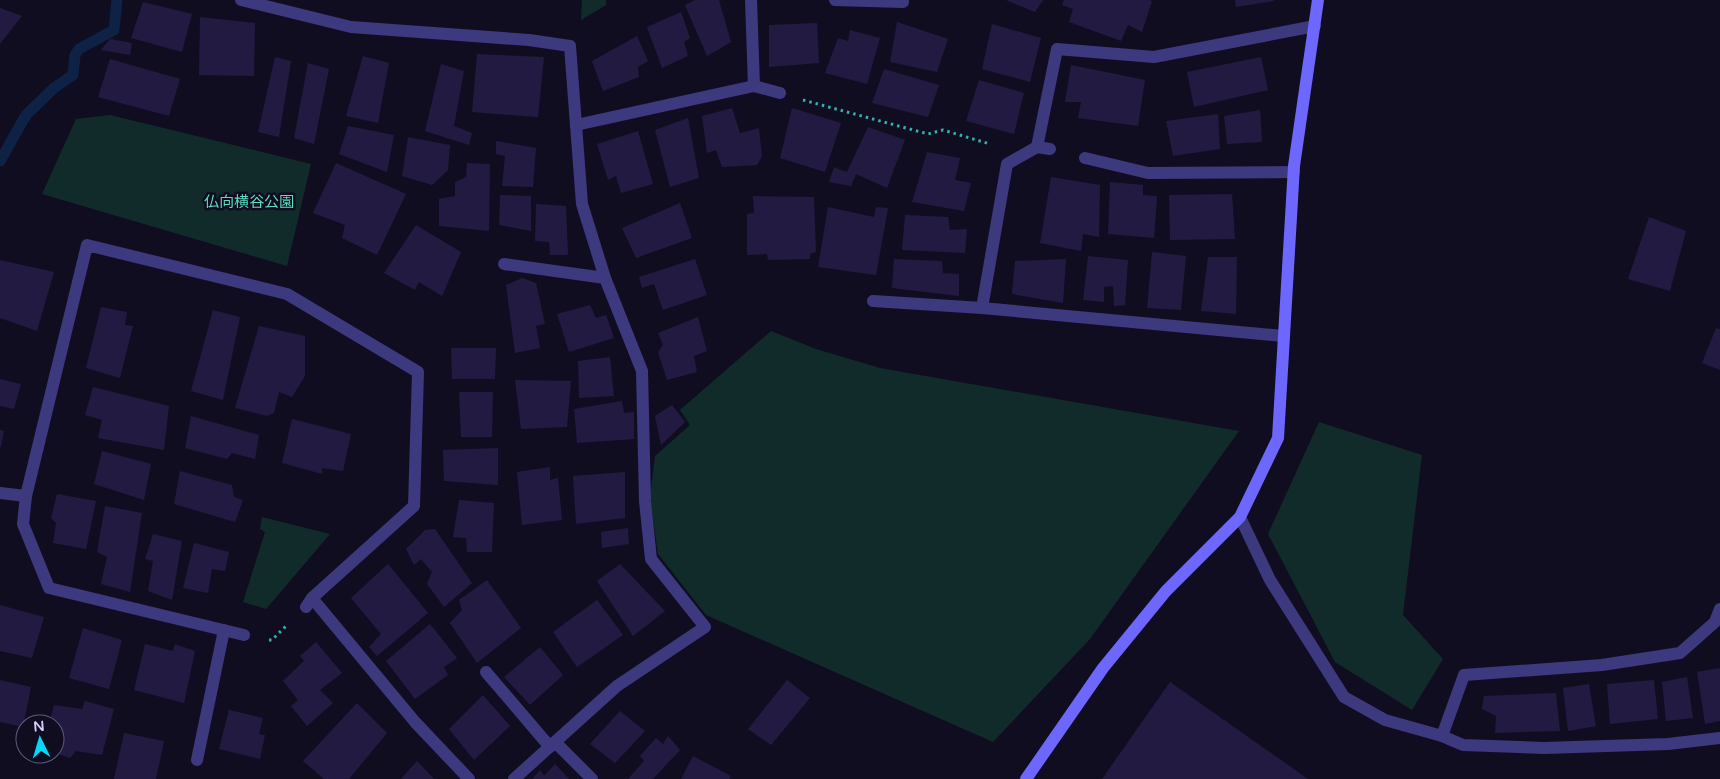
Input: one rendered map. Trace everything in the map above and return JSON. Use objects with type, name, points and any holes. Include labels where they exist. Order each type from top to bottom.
[{"type":"street","points":[[241,0],[351,27],[530,40],[570,46],[582,204],[605,278],[642,371],[645,501],[651,560],[705,627],[617,686],[514,779]]},
{"type":"street","points":[[751,0],[754,86]]},
{"type":"street","points":[[835,0],[903,2]]},
{"type":"street","points":[[1026,779],[1103,668],[1166,591],[1240,517],[1278,438],[1294,172],[1318,0]]},
{"type":"street","points":[[982,308],[1007,164],[1024,154],[1043,148],[1057,49],[1154,57],[1315,26]]},
{"type":"street","points":[[576,125],[754,86],[780,93]]},
{"type":"street","points":[[1085,158],[1148,173],[1294,172]]},
{"type":"street","points":[[244,635],[49,588],[23,524],[26,496],[87,245],[287,294],[418,372],[414,506],[309,602],[415,722],[469,779]]},
{"type":"street","points":[[504,264],[605,278]]},
{"type":"street","points":[[873,301],[982,308],[1283,336]]},
{"type":"street","points":[[0,493],[26,496]]},
{"type":"street","points":[[1240,517],[1270,580],[1344,697],[1385,720],[1442,736],[1463,745],[1544,748],[1668,744],[1720,738]]},
{"type":"street","points":[[1442,736],[1464,675],[1602,665],[1680,653],[1715,622],[1720,609]]},
{"type":"street","points":[[197,760],[224,630]]},
{"type":"street","points":[[486,672],[553,744],[592,779]]},
{"type":"path","points":[[780,93],[928,134],[943,130],[1024,154]]},
{"type":"path","points":[[244,635],[272,640],[309,602]]},
{"type":"green space","points":[[582,0],[606,0],[606,5],[581,20]]},
{"type":"green space","name":"仏向横谷公園","points":[[110,115],[311,164],[287,266],[42,194],[76,119]]},
{"type":"green space","points":[[771,331],[816,349],[880,368],[1239,431],[1090,639],[993,742],[706,615],[658,554],[650,497],[655,456],[690,425],[680,410]]},
{"type":"green space","points":[[1319,422],[1422,455],[1403,615],[1443,659],[1412,710],[1335,662],[1268,534]]},
{"type":"green space","points":[[262,517],[330,534],[266,609],[243,602],[265,532],[260,529]]},
{"type":"building","points":[[695,0],[719,0],[731,42],[707,56],[685,5]]},
{"type":"building","points":[[1006,0],[1043,0],[1035,12]]},
{"type":"building","points":[[1064,0],[1152,1],[1142,32],[1128,25],[1121,41],[1069,22],[1073,9],[1062,5]]},
{"type":"building","points":[[1235,0],[1273,0],[1274,1],[1236,7]]},
{"type":"building","points":[[143,2],[192,14],[182,52],[131,38]]},
{"type":"building","points":[[0,8],[22,16],[0,44]]},
{"type":"building","points":[[681,12],[690,38],[684,42],[688,56],[662,68],[647,27]]},
{"type":"building","points":[[200,17],[255,23],[254,76],[199,75]]},
{"type":"building","points":[[897,22],[948,39],[937,72],[890,62]]},
{"type":"building","points":[[817,23],[819,63],[769,67],[769,25]]},
{"type":"building","points":[[992,24],[1041,38],[1030,82],[982,69]]},
{"type":"building","points":[[850,30],[880,38],[867,84],[825,73],[838,38],[848,41]]},
{"type":"building","points":[[637,36],[648,61],[638,67],[639,77],[603,91],[592,61]]},
{"type":"building","points":[[110,39],[132,43],[130,55],[101,50]]},
{"type":"building","points":[[477,54],[544,57],[538,117],[472,112]]},
{"type":"building","points":[[363,56],[389,63],[378,123],[346,116]]},
{"type":"building","points":[[275,57],[291,61],[279,137],[258,132]]},
{"type":"building","points":[[1261,57],[1268,90],[1194,107],[1187,72]]},
{"type":"building","points":[[110,59],[180,79],[169,116],[98,97]]},
{"type":"building","points":[[308,63],[329,69],[314,144],[294,138]]},
{"type":"building","points":[[441,64],[464,71],[454,126],[472,133],[469,145],[425,131]]},
{"type":"building","points":[[1071,65],[1145,80],[1138,126],[1078,118],[1081,102],[1065,102]]},
{"type":"building","points":[[884,69],[939,85],[928,117],[872,103]]},
{"type":"building","points":[[979,80],[1024,93],[1014,134],[966,121]]},
{"type":"building","points":[[732,108],[740,133],[759,128],[762,156],[757,165],[722,167],[716,150],[707,153],[702,116]]},
{"type":"building","points":[[792,108],[841,123],[825,172],[780,158]]},
{"type":"building","points":[[1260,110],[1262,142],[1227,144],[1224,116]]},
{"type":"building","points":[[1218,114],[1220,149],[1173,156],[1166,121]]},
{"type":"building","points":[[688,118],[699,178],[670,187],[655,130]]},
{"type":"building","points":[[348,126],[394,135],[387,172],[339,154]]},
{"type":"building","points":[[868,127],[905,140],[887,188],[856,174],[851,186],[829,182],[834,167],[847,172]]},
{"type":"building","points":[[638,131],[653,184],[621,193],[616,176],[608,180],[597,144]]},
{"type":"building","points":[[408,137],[450,145],[448,170],[432,185],[402,176]]},
{"type":"building","points":[[496,141],[536,148],[533,187],[502,186],[505,156],[496,154]]},
{"type":"building","points":[[927,152],[960,158],[955,180],[971,183],[964,211],[912,202]]},
{"type":"building","points":[[336,163],[406,194],[377,255],[342,238],[345,225],[313,213]]},
{"type":"building","points":[[467,163],[490,164],[489,231],[439,226],[439,199],[455,196],[455,182],[466,177]]},
{"type":"building","points":[[1051,177],[1100,185],[1099,237],[1083,234],[1081,251],[1040,243]]},
{"type":"building","points":[[1110,182],[1143,185],[1143,195],[1157,196],[1154,238],[1108,234]]},
{"type":"building","points":[[1232,194],[1235,239],[1170,240],[1169,195]]},
{"type":"building","points":[[500,195],[531,196],[531,231],[499,225]]},
{"type":"building","points":[[753,196],[814,197],[816,252],[810,254],[810,259],[768,260],[767,254],[747,255],[747,214],[754,213]]},
{"type":"building","points":[[680,203],[692,238],[636,258],[622,228]]},
{"type":"building","points":[[536,204],[566,206],[568,255],[550,255],[549,242],[535,241]]},
{"type":"building","points":[[828,207],[874,217],[876,207],[888,208],[876,275],[818,267]]},
{"type":"building","points":[[905,215],[948,217],[950,230],[967,229],[965,253],[902,250]]},
{"type":"building","points":[[1649,217],[1686,231],[1670,291],[1628,279]]},
{"type":"building","points":[[416,225],[461,252],[442,296],[419,282],[415,290],[384,273]]},
{"type":"building","points":[[1152,252],[1186,256],[1181,310],[1147,308]]},
{"type":"building","points":[[1088,256],[1128,260],[1125,305],[1114,306],[1113,286],[1104,287],[1104,302],[1083,300]]},
{"type":"building","points":[[1208,257],[1237,257],[1236,314],[1201,311]]},
{"type":"building","points":[[695,259],[707,295],[663,310],[654,284],[642,288],[639,277]]},
{"type":"building","points":[[894,259],[942,261],[943,273],[959,274],[959,296],[892,288]]},
{"type":"building","points":[[1066,259],[1063,303],[1012,294],[1015,261]]},
{"type":"building","points":[[0,260],[54,272],[37,331],[0,318]]},
{"type":"building","points":[[522,278],[536,283],[545,324],[536,326],[540,348],[515,353],[506,285]]},
{"type":"building","points":[[590,305],[596,318],[606,315],[614,338],[569,352],[557,314]]},
{"type":"building","points":[[101,307],[127,312],[125,325],[133,326],[120,378],[86,368]]},
{"type":"building","points":[[213,310],[240,317],[223,400],[191,391]]},
{"type":"building","points":[[698,317],[707,351],[694,356],[697,372],[667,380],[658,352],[663,345],[658,333]]},
{"type":"building","points":[[259,326],[305,336],[305,376],[292,397],[279,392],[274,413],[267,416],[235,408]]},
{"type":"building","points":[[1716,328],[1720,329],[1720,370],[1702,363]]},
{"type":"building","points":[[451,348],[496,348],[495,379],[452,379]]},
{"type":"building","points":[[610,357],[614,396],[579,398],[578,361]]},
{"type":"building","points":[[0,379],[21,384],[14,409],[0,406]]},
{"type":"building","points":[[515,380],[571,381],[567,427],[521,429]]},
{"type":"building","points":[[93,387],[169,406],[164,450],[98,438],[102,420],[85,415]]},
{"type":"building","points":[[459,392],[493,392],[492,437],[461,437]]},
{"type":"building","points":[[622,401],[624,413],[634,412],[634,439],[577,443],[574,409]]},
{"type":"building","points":[[672,405],[685,422],[661,445],[655,416]]},
{"type":"building","points":[[191,416],[259,435],[255,459],[232,453],[227,459],[185,448]]},
{"type":"building","points":[[292,419],[351,434],[343,471],[322,468],[322,474],[282,463]]},
{"type":"building","points":[[0,430],[4,431],[1,447],[0,447]]},
{"type":"building","points":[[498,448],[498,485],[444,481],[443,450]]},
{"type":"building","points":[[102,451],[151,464],[144,500],[94,484]]},
{"type":"building","points":[[550,467],[550,480],[558,478],[562,520],[522,525],[517,472]]},
{"type":"building","points":[[180,471],[232,485],[234,497],[243,500],[235,522],[174,504]]},
{"type":"building","points":[[625,472],[625,518],[576,524],[573,476]]},
{"type":"building","points":[[57,494],[96,501],[86,549],[53,543],[56,523],[51,518]]},
{"type":"building","points":[[459,500],[494,503],[492,552],[467,552],[466,538],[453,537]]},
{"type":"building","points":[[105,506],[142,513],[130,592],[101,584],[107,557],[97,552]]},
{"type":"building","points":[[628,528],[629,544],[602,548],[601,532]]},
{"type":"building","points":[[435,529],[472,583],[444,607],[427,584],[432,572],[421,559],[414,565],[406,549],[425,530]]},
{"type":"building","points":[[153,534],[182,541],[172,600],[148,591],[153,561],[145,559]]},
{"type":"building","points":[[194,543],[229,552],[225,571],[212,569],[208,593],[183,588]]},
{"type":"building","points":[[388,564],[428,613],[377,656],[369,647],[381,634],[351,598]]},
{"type":"building","points":[[620,564],[665,611],[633,636],[597,581]]},
{"type":"building","points":[[487,580],[521,628],[477,663],[450,623],[462,610],[459,600]]},
{"type":"building","points":[[597,600],[623,635],[577,667],[553,632]]},
{"type":"building","points":[[0,605],[44,617],[32,658],[0,651]]},
{"type":"building","points":[[430,624],[457,658],[444,667],[448,675],[415,699],[386,661]]},
{"type":"building","points":[[83,628],[122,640],[109,689],[69,678]]},
{"type":"building","points":[[316,642],[342,673],[320,690],[333,703],[307,726],[291,706],[298,700],[283,681],[304,661],[300,656]]},
{"type":"building","points":[[145,644],[173,651],[175,644],[195,651],[184,703],[134,690]]},
{"type":"building","points":[[540,647],[563,675],[530,705],[504,677]]},
{"type":"building","points":[[1720,668],[1720,721],[1705,724],[1697,672]]},
{"type":"building","points":[[1687,677],[1693,718],[1666,721],[1662,682]]},
{"type":"building","points":[[0,680],[31,687],[26,714],[15,714],[15,725],[0,722]]},
{"type":"building","points":[[787,680],[810,698],[771,745],[748,729]]},
{"type":"building","points":[[1654,680],[1658,719],[1610,724],[1607,684]]},
{"type":"building","points":[[1170,682],[1308,779],[1102,779]]},
{"type":"building","points":[[1589,684],[1596,726],[1568,731],[1563,688]]},
{"type":"building","points":[[1556,693],[1560,731],[1495,733],[1496,716],[1482,709],[1484,696]]},
{"type":"building","points":[[483,695],[510,726],[474,760],[449,729]]},
{"type":"building","points":[[85,701],[114,709],[102,755],[76,751],[70,758],[65,756],[65,714],[52,714],[54,705],[82,709]]},
{"type":"building","points":[[357,703],[387,733],[349,779],[324,779],[303,761]]},
{"type":"building","points":[[229,710],[263,718],[259,734],[265,735],[260,759],[219,749]]},
{"type":"building","points":[[620,711],[645,731],[615,763],[590,744]]},
{"type":"building","points":[[124,733],[164,741],[156,779],[114,779]]},
{"type":"building","points":[[668,736],[680,750],[653,779],[628,779],[644,761],[640,756],[656,738],[663,744]]},
{"type":"building","points":[[693,756],[731,776],[729,779],[681,779]]},
{"type":"building","points":[[417,761],[434,779],[401,779]]},
{"type":"building","points":[[555,764],[569,779],[532,779],[540,770],[544,776]]},
{"type":"waterway","points":[[0,161],[26,115],[54,88],[73,75],[75,55],[79,49],[114,30],[117,0]]}]
